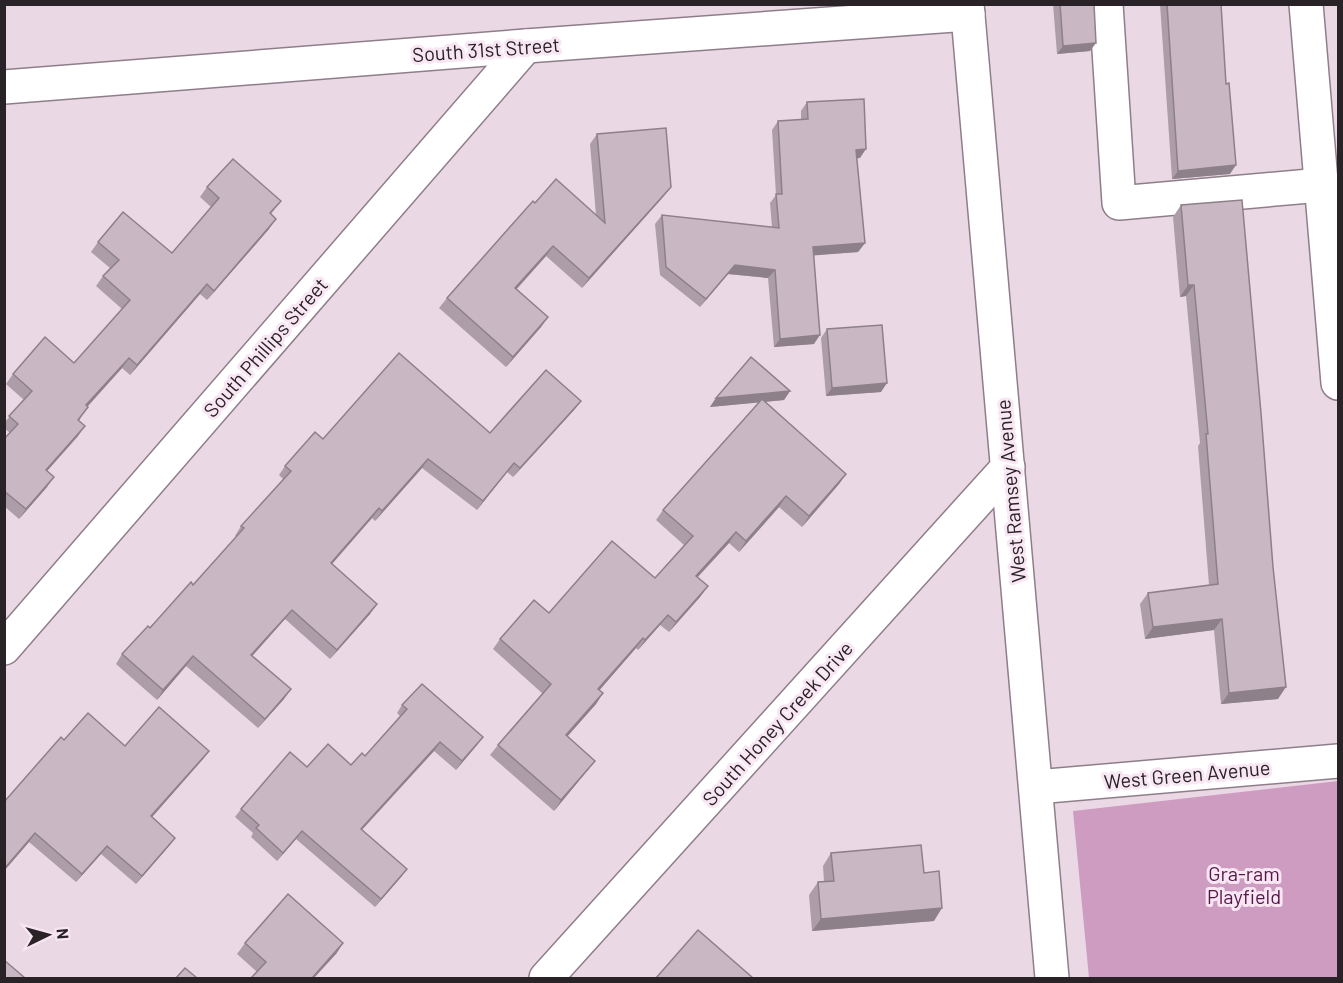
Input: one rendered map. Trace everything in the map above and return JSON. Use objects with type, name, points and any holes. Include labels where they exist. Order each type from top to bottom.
[{"type":"street","points":[[1106,4],[1119,204],[1321,185]]},
{"type":"street","points":[[1306,4],[1338,383]]},
{"type":"street","name":"South 31st Street","points":[[4,87],[967,9]]},
{"type":"street","name":"West Ramsey Avenue","points":[[967,9],[1052,978]]},
{"type":"street","name":"South Phillips Street","points":[[4,648],[526,46]]},
{"type":"street","name":"South Honey Creek Drive","points":[[546,978],[1008,467]]},
{"type":"street","name":"West Green Avenue","points":[[1036,787],[1338,761]]},
{"type":"green space","name":"Gra-ram Playfield","points":[[1338,781],[1338,978],[1089,978],[1073,811]]},
{"type":"building","points":[[1060,4],[1094,4],[1096,43],[1063,46]]},
{"type":"building","points":[[1167,4],[1221,4],[1226,84],[1229,83],[1236,165],[1178,171]]},
{"type":"building","points":[[864,99],[866,149],[856,150],[865,243],[813,247],[820,335],[780,339],[775,270],[735,265],[706,299],[666,267],[662,215],[779,228],[776,194],[782,194],[778,121],[808,119],[807,102]]},
{"type":"building","points":[[666,128],[671,187],[589,278],[553,246],[515,288],[548,317],[513,357],[447,298],[533,201],[535,203],[556,179],[605,223],[597,134]]},
{"type":"building","points":[[233,159],[281,201],[270,213],[276,219],[214,291],[207,284],[137,365],[129,358],[86,405],[88,407],[78,420],[85,426],[46,470],[54,477],[26,509],[4,491],[4,439],[18,424],[9,416],[32,391],[13,374],[45,337],[74,363],[130,300],[103,276],[119,260],[98,242],[123,212],[172,253],[219,198],[207,187]]},
{"type":"building","points":[[1242,200],[1273,567],[1286,687],[1229,693],[1222,619],[1153,627],[1148,593],[1218,584],[1206,434],[1208,434],[1194,285],[1188,285],[1181,205]]},
{"type":"building","points":[[882,325],[887,383],[832,388],[827,329]]},
{"type":"building","points":[[399,353],[490,433],[546,370],[581,401],[520,468],[514,463],[483,501],[428,459],[382,511],[379,508],[331,563],[377,604],[337,650],[292,610],[251,655],[291,689],[265,719],[193,656],[163,690],[122,654],[148,626],[150,628],[191,582],[193,585],[244,528],[241,526],[291,471],[285,466],[315,432],[323,439]]},
{"type":"building","points":[[751,357],[790,391],[716,398]]},
{"type":"building","points":[[762,399],[846,474],[809,516],[786,496],[746,541],[736,532],[696,576],[708,586],[676,622],[668,615],[645,640],[643,638],[598,689],[603,693],[566,735],[595,761],[561,800],[498,745],[551,684],[500,639],[534,600],[549,613],[612,541],[655,578],[693,536],[663,510]]},
{"type":"building","points":[[422,684],[483,737],[462,761],[440,742],[361,829],[407,869],[381,899],[302,831],[283,853],[256,828],[259,825],[241,809],[290,752],[307,767],[328,744],[351,765],[362,753],[365,756],[407,709],[402,705]]},
{"type":"building","points":[[159,707],[209,751],[151,816],[175,838],[142,876],[107,846],[82,874],[35,833],[4,869],[4,802],[61,737],[64,740],[88,713],[125,746]]},
{"type":"building","points":[[921,845],[924,873],[939,871],[942,908],[821,919],[818,882],[834,881],[831,853]]},
{"type":"building","points":[[288,894],[343,943],[312,978],[251,978],[266,962],[245,943]]},
{"type":"building","points":[[698,930],[753,978],[656,978]]},
{"type":"building","points":[[4,960],[25,978],[4,978]]},
{"type":"building","points":[[185,968],[197,978],[176,978]]}]
